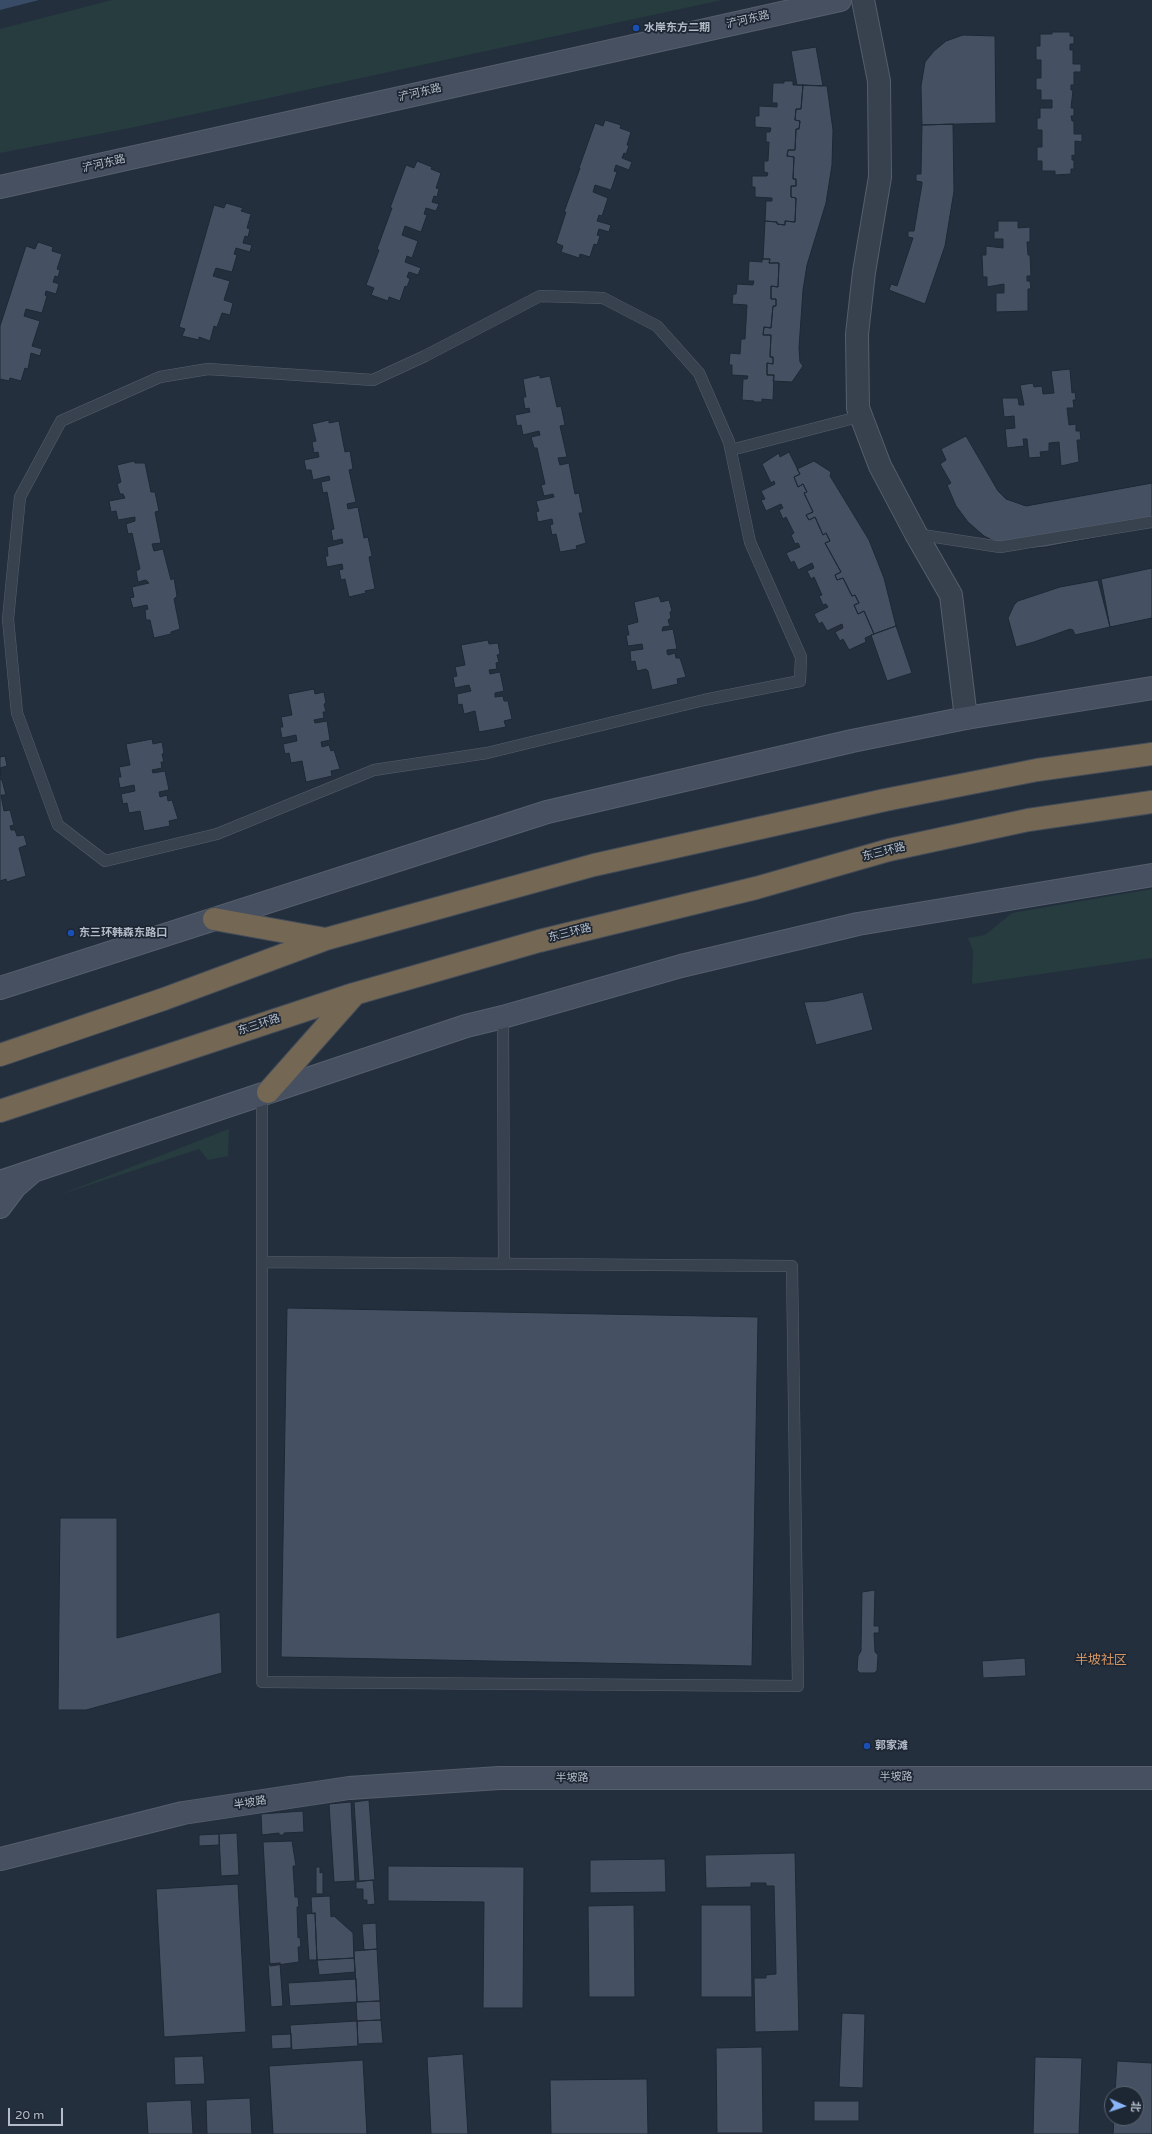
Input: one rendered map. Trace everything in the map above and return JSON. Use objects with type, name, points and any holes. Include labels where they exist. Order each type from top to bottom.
[{"type":"highway","points":[[0,1055],[164,999],[326,939],[473,897],[594,865],[885,800],[1037,770],[1152,754]]},
{"type":"highway","name":"东三环路","points":[[0,1111],[354,994],[539,941],[756,888],[889,850],[1028,820],[1152,802]]},
{"type":"highway","points":[[214,919],[326,939]]},
{"type":"highway","points":[[265,1093],[354,994]]},
{"type":"main road","name":"浐河东路","points":[[0,187],[840,0]]},
{"type":"main road","points":[[0,988],[547,812],[852,741],[966,718],[1152,688]]},
{"type":"main road","points":[[0,1182],[466,1026],[503,1017],[681,966],[858,924],[1152,875]]},
{"type":"main road","points":[[0,975],[56,970]]},
{"type":"main road","points":[[0,1207],[15,1187],[33,1170]]},
{"type":"main road","name":"半坡路","points":[[0,1859],[183,1813],[349,1788],[499,1778],[1152,1778]]},
{"type":"street","points":[[863,0],[879,81],[880,177],[864,272],[857,334],[858,408],[880,466],[916,534],[951,595],[966,718]]},
{"type":"lane","points":[[540,296],[604,298],[658,326],[699,373],[731,450],[750,542],[800,657],[800,681],[704,700],[488,753],[374,770],[217,834],[105,861],[58,825],[17,712],[11,651],[8,619],[20,497],[61,421],[160,377],[208,369],[373,380],[426,356],[540,296]]},
{"type":"lane","points":[[731,450],[862,416]]},
{"type":"lane","points":[[916,534],[1000,547],[1152,522]]},
{"type":"lane","points":[[0,656],[11,651]]},
{"type":"lane","points":[[503,1017],[504,1264]]},
{"type":"lane","points":[[262,1262],[792,1266],[798,1686],[262,1682],[262,1262],[265,1093]]},
{"type":"green space","points":[[112,0],[722,0],[130,128],[0,153],[0,29]]},
{"type":"green space","points":[[1152,889],[1152,958],[972,984],[973,951],[968,938],[985,935],[1012,913]]},
{"type":"green space","points":[[229,1129],[228,1156],[208,1160],[199,1149],[59,1195]]},
{"type":"water","points":[[0,0],[39,0],[0,10]]},
{"type":"building","points":[[1052,32],[1070,32],[1070,36],[1074,36],[1074,44],[1070,44],[1070,50],[1073,50],[1073,64],[1081,64],[1081,72],[1074,72],[1074,85],[1071,85],[1071,90],[1073,90],[1071,108],[1074,108],[1074,116],[1071,116],[1072,121],[1074,121],[1074,134],[1082,134],[1082,142],[1075,141],[1075,156],[1072,155],[1072,160],[1074,160],[1074,169],[1071,169],[1071,174],[1055,175],[1055,171],[1042,171],[1042,161],[1037,161],[1037,147],[1042,147],[1042,130],[1037,130],[1037,118],[1040,118],[1040,108],[1052,108],[1052,100],[1041,100],[1041,90],[1036,90],[1036,78],[1041,78],[1041,60],[1036,60],[1036,46],[1040,46],[1040,34],[1052,34]]},
{"type":"building","points":[[963,35],[995,36],[996,123],[922,125],[921,86],[925,62],[934,51],[946,41]]},
{"type":"building","points":[[816,47],[823,86],[797,85],[791,51]]},
{"type":"building","points":[[784,81],[793,81],[793,85],[803,85],[801,109],[796,109],[795,120],[800,121],[799,129],[796,129],[795,150],[788,150],[787,156],[794,157],[793,179],[796,179],[796,186],[791,186],[791,197],[796,198],[795,222],[785,221],[785,225],[777,224],[777,222],[765,221],[766,201],[772,201],[772,198],[755,197],[755,187],[752,187],[752,176],[767,176],[768,173],[764,172],[764,161],[768,161],[769,142],[766,142],[766,132],[770,132],[771,128],[755,127],[755,116],[759,116],[759,106],[777,107],[777,103],[772,103],[773,83],[784,83]]},
{"type":"building","points":[[803,85],[827,86],[833,130],[832,165],[826,203],[807,265],[803,290],[799,348],[800,362],[803,366],[792,382],[773,381],[774,375],[767,375],[767,363],[773,364],[773,357],[770,357],[771,335],[763,335],[764,327],[771,328],[773,306],[776,306],[776,299],[771,299],[771,286],[778,287],[779,263],[769,263],[770,259],[763,259],[765,221],[777,222],[777,224],[785,225],[785,221],[795,222],[796,198],[791,197],[791,186],[796,186],[796,179],[793,179],[794,157],[787,156],[788,150],[795,150],[796,129],[799,129],[800,121],[795,120],[796,109],[801,109]]},
{"type":"building","points":[[605,120],[621,125],[620,128],[631,132],[627,145],[629,146],[626,154],[624,153],[622,158],[632,162],[629,170],[616,165],[614,171],[617,172],[611,190],[595,185],[593,192],[608,198],[602,216],[599,215],[597,221],[611,225],[609,232],[599,229],[597,235],[600,236],[597,245],[594,244],[590,257],[580,254],[579,258],[561,252],[563,246],[556,243],[566,212],[564,212],[595,123],[603,126]]},
{"type":"building","points":[[953,124],[954,191],[945,246],[925,304],[889,290],[891,284],[897,286],[913,238],[908,237],[908,231],[914,231],[922,184],[922,182],[916,181],[916,174],[921,174],[922,125]]},
{"type":"building","points":[[417,161],[432,167],[431,169],[441,173],[436,188],[439,189],[437,197],[434,196],[432,202],[439,204],[436,211],[426,208],[424,214],[427,215],[421,232],[405,226],[402,235],[418,241],[412,258],[407,256],[405,262],[421,268],[418,275],[409,272],[407,277],[410,279],[407,287],[405,286],[400,301],[389,297],[388,301],[371,295],[374,288],[366,285],[392,208],[390,208],[406,165],[414,168]]},
{"type":"building","points":[[226,203],[243,208],[241,211],[251,214],[247,228],[250,229],[248,237],[245,236],[243,243],[252,245],[250,252],[236,248],[234,254],[237,255],[232,272],[216,268],[213,276],[230,281],[224,300],[233,303],[230,315],[222,313],[217,327],[214,326],[210,341],[199,337],[199,340],[182,336],[185,329],[179,327],[214,205],[224,208]]},
{"type":"building","points":[[998,221],[1018,221],[1018,228],[1030,227],[1030,242],[1027,242],[1028,255],[1030,255],[1031,276],[1027,276],[1027,281],[1030,281],[1031,289],[1028,289],[1028,311],[996,312],[996,293],[1004,293],[1004,284],[987,287],[987,277],[983,277],[982,255],[986,255],[986,246],[1003,248],[1003,239],[994,239],[994,231],[998,231]]},
{"type":"building","points":[[38,242],[53,247],[52,251],[62,254],[57,269],[60,270],[58,277],[55,276],[53,282],[59,284],[56,294],[46,291],[45,295],[47,296],[42,313],[26,309],[24,316],[40,321],[32,346],[42,349],[40,356],[31,353],[28,369],[25,368],[21,381],[10,378],[9,381],[0,379],[0,326],[26,246],[35,249]]},
{"type":"building","points":[[762,259],[770,259],[769,263],[779,263],[778,287],[771,286],[771,299],[776,299],[776,306],[773,306],[771,328],[764,327],[763,335],[771,335],[770,357],[773,357],[773,364],[767,363],[767,375],[774,375],[773,400],[762,399],[762,402],[754,402],[742,400],[743,379],[747,379],[748,376],[732,375],[732,365],[729,365],[730,353],[740,354],[741,339],[745,339],[747,305],[732,304],[733,294],[736,294],[737,284],[753,285],[754,281],[748,281],[749,261],[762,262]]},
{"type":"building","points":[[1070,369],[1072,393],[1075,392],[1076,400],[1073,400],[1074,408],[1067,408],[1069,425],[1076,424],[1076,431],[1080,431],[1081,440],[1077,440],[1079,462],[1061,466],[1059,442],[1049,443],[1049,451],[1040,452],[1041,457],[1029,458],[1027,439],[1023,439],[1024,446],[1007,448],[1005,429],[1015,428],[1014,416],[1004,417],[1002,398],[1018,398],[1019,405],[1024,405],[1020,385],[1033,383],[1034,387],[1042,386],[1043,394],[1054,393],[1051,371]]},
{"type":"building","points":[[540,375],[540,378],[550,376],[557,407],[561,406],[565,425],[560,426],[567,457],[558,458],[560,465],[569,463],[575,494],[579,493],[583,513],[579,513],[586,543],[576,546],[577,549],[560,552],[556,534],[552,535],[550,525],[553,524],[552,519],[538,522],[536,512],[539,511],[536,501],[554,497],[553,494],[544,496],[541,485],[545,484],[537,448],[534,448],[531,437],[540,435],[539,431],[523,435],[521,425],[517,426],[515,415],[530,412],[529,408],[525,409],[523,397],[526,397],[523,379]]},
{"type":"building","points":[[329,420],[329,423],[339,421],[345,452],[350,451],[353,469],[349,470],[356,502],[347,504],[348,509],[358,507],[364,538],[368,537],[372,556],[369,557],[375,589],[349,597],[345,579],[341,580],[339,570],[343,569],[342,564],[327,567],[325,556],[328,556],[327,547],[343,543],[342,539],[333,541],[331,530],[334,529],[327,492],[323,493],[321,482],[330,480],[329,476],[313,480],[311,470],[306,470],[304,460],[319,457],[318,452],[314,453],[312,442],[316,441],[312,424]]},
{"type":"building","points":[[966,436],[998,491],[1006,499],[1026,506],[1152,483],[1152,527],[1046,547],[1024,549],[1004,546],[984,536],[968,522],[956,506],[947,485],[951,483],[940,464],[946,460],[941,449]]},
{"type":"building","points":[[789,452],[800,474],[794,477],[798,487],[803,484],[807,492],[804,493],[813,512],[806,515],[809,520],[815,517],[823,535],[826,533],[830,541],[825,543],[841,572],[835,575],[837,580],[843,578],[852,596],[855,595],[859,603],[854,605],[858,614],[864,611],[874,634],[865,638],[866,642],[849,650],[843,639],[840,641],[835,632],[843,628],[842,624],[827,631],[822,622],[819,624],[814,614],[828,607],[826,604],[823,605],[819,596],[822,595],[814,577],[811,579],[807,571],[814,568],[812,563],[798,570],[794,561],[791,563],[786,553],[800,547],[798,543],[795,544],[791,535],[794,533],[786,517],[783,519],[779,510],[783,508],[781,504],[766,511],[761,500],[765,499],[761,491],[775,484],[774,481],[771,483],[762,464],[779,453],[780,457]]},
{"type":"building","points":[[134,461],[135,463],[145,463],[151,492],[155,492],[159,511],[155,512],[161,543],[152,544],[154,551],[163,549],[171,580],[174,578],[177,596],[174,599],[180,629],[171,632],[171,634],[154,638],[150,620],[146,620],[145,610],[148,609],[147,605],[133,608],[130,598],[134,597],[132,587],[149,583],[146,580],[138,582],[136,571],[140,569],[132,533],[128,534],[126,524],[135,521],[135,517],[118,520],[116,511],[111,512],[109,501],[125,498],[123,494],[120,494],[117,484],[121,482],[117,465]]},
{"type":"building","points":[[814,461],[831,472],[830,476],[869,540],[884,578],[896,626],[874,634],[864,611],[858,614],[854,605],[859,603],[855,595],[852,596],[843,578],[837,580],[835,575],[841,572],[825,543],[830,541],[826,533],[823,535],[815,517],[809,520],[806,515],[813,512],[804,493],[807,492],[803,484],[798,487],[794,477],[800,474],[797,469]]},
{"type":"building","points":[[1152,568],[1152,618],[1110,627],[1101,579]]},
{"type":"building","points":[[1098,580],[1110,627],[1075,635],[1073,630],[1070,629],[1016,647],[1008,618],[1014,605],[1018,601],[1060,587]]},
{"type":"building","points":[[659,596],[661,602],[669,600],[672,611],[670,612],[671,618],[668,620],[670,626],[663,627],[662,631],[673,629],[677,649],[667,650],[667,653],[668,655],[675,653],[676,658],[680,658],[686,677],[677,679],[678,684],[652,690],[648,671],[646,669],[637,671],[635,661],[631,662],[630,651],[643,649],[642,644],[628,646],[626,635],[629,635],[627,625],[638,622],[634,602]]},
{"type":"building","points":[[896,626],[912,673],[887,681],[871,635]]},
{"type":"building","points":[[488,640],[489,644],[498,643],[500,654],[497,655],[499,662],[496,663],[497,669],[489,670],[490,674],[500,672],[504,691],[495,693],[495,697],[503,696],[504,701],[508,701],[512,719],[504,721],[506,727],[479,732],[475,711],[464,714],[462,704],[458,705],[457,694],[471,691],[469,685],[455,688],[453,677],[457,676],[455,667],[465,665],[461,645]]},
{"type":"building","points":[[314,689],[315,694],[324,692],[326,703],[324,704],[326,712],[323,712],[324,718],[314,720],[315,723],[327,721],[330,740],[321,742],[322,747],[329,745],[331,751],[334,750],[340,769],[331,771],[332,776],[306,782],[302,761],[291,763],[289,753],[285,754],[283,744],[297,741],[296,735],[282,738],[280,727],[283,727],[281,717],[292,715],[288,694]]},
{"type":"building","points":[[152,739],[153,744],[162,742],[164,753],[162,754],[164,762],[161,762],[162,768],[152,770],[153,773],[165,771],[169,790],[159,792],[160,797],[167,795],[168,801],[172,800],[178,819],[169,821],[170,826],[144,831],[140,811],[129,813],[127,803],[123,804],[121,794],[135,791],[134,785],[120,788],[118,777],[121,777],[119,767],[130,765],[126,744]]},
{"type":"building","points":[[5,756],[7,766],[0,768],[0,757]]},
{"type":"building","points":[[0,779],[2,780],[6,795],[1,795],[4,811],[10,810],[14,825],[10,826],[11,830],[15,830],[17,836],[24,835],[27,845],[19,848],[26,876],[7,882],[6,879],[0,881]]},
{"type":"building","points":[[863,992],[873,1030],[816,1045],[804,1002],[826,1001]]},
{"type":"building","points":[[287,1308],[758,1317],[752,1666],[281,1657]]},
{"type":"building","points":[[60,1518],[117,1518],[117,1638],[220,1612],[222,1673],[86,1710],[58,1710]]},
{"type":"building","points":[[875,1590],[874,1626],[879,1626],[879,1633],[874,1633],[875,1652],[878,1655],[877,1671],[874,1673],[860,1673],[857,1670],[858,1656],[861,1651],[862,1592]]},
{"type":"building","points":[[1025,1658],[1026,1676],[983,1678],[982,1661]]},
{"type":"building","points":[[369,1800],[375,1880],[359,1881],[354,1802]]},
{"type":"building","points":[[351,1802],[355,1881],[334,1882],[329,1804]]},
{"type":"building","points":[[303,1811],[304,1832],[284,1833],[284,1835],[279,1835],[279,1833],[262,1835],[261,1814]]},
{"type":"building","points":[[237,1833],[239,1875],[221,1876],[219,1834]]},
{"type":"building","points":[[219,1834],[219,1845],[199,1846],[199,1835]]},
{"type":"building","points":[[292,1841],[296,1866],[293,1866],[295,1897],[298,1897],[299,1907],[297,1907],[298,1938],[300,1937],[301,1947],[298,1947],[299,1962],[270,1966],[263,1842]]},
{"type":"building","points":[[795,1853],[799,2031],[755,2032],[754,1978],[766,1978],[766,1975],[776,1974],[774,1886],[766,1886],[766,1883],[751,1883],[751,1887],[706,1888],[705,1855]]},
{"type":"building","points":[[665,1859],[666,1892],[590,1893],[590,1860]]},
{"type":"building","points":[[388,1866],[524,1867],[523,2008],[483,2008],[484,1902],[388,1901]]},
{"type":"building","points":[[316,1867],[320,1867],[320,1873],[323,1872],[323,1894],[316,1894]]},
{"type":"building","points":[[373,1880],[375,1904],[367,1905],[367,1900],[363,1900],[363,1889],[356,1889],[356,1882]]},
{"type":"building","points":[[238,1884],[246,2032],[164,2037],[156,1889]]},
{"type":"building","points":[[330,1896],[331,1917],[334,1916],[353,1933],[354,1958],[317,1960],[315,1913],[312,1914],[311,1897]]},
{"type":"building","points":[[634,1905],[635,1997],[589,1997],[588,1906]]},
{"type":"building","points":[[701,1905],[751,1905],[752,1997],[701,1997]]},
{"type":"building","points":[[315,1913],[317,1960],[309,1960],[306,1914]]},
{"type":"building","points":[[376,1923],[377,1949],[364,1950],[362,1924]]},
{"type":"building","points":[[377,1949],[380,2001],[357,2002],[354,1951]]},
{"type":"building","points":[[354,1958],[355,1972],[319,1975],[317,1960]]},
{"type":"building","points":[[280,1963],[283,2006],[271,2007],[268,1964]]},
{"type":"building","points":[[356,1979],[357,2002],[290,2006],[288,1983]]},
{"type":"building","points":[[380,2001],[381,2020],[357,2021],[356,2002]]},
{"type":"building","points":[[842,2013],[865,2014],[863,2088],[839,2087]]},
{"type":"building","points":[[381,2020],[383,2043],[358,2044],[357,2021]]},
{"type":"building","points":[[357,2021],[358,2046],[292,2050],[290,2025]]},
{"type":"building","points":[[291,2034],[291,2048],[272,2049],[271,2035]]},
{"type":"building","points":[[762,2047],[763,2133],[717,2133],[716,2048]]},
{"type":"building","points":[[463,2054],[468,2134],[431,2134],[427,2057]]},
{"type":"building","points":[[203,2056],[205,2084],[175,2085],[174,2057]]},
{"type":"building","points":[[1035,2057],[1082,2058],[1079,2134],[1033,2134]]},
{"type":"building","points":[[363,2060],[367,2134],[273,2134],[269,2066]]},
{"type":"building","points":[[1117,2061],[1152,2063],[1152,2134],[1113,2134],[1114,2126],[1144,2126],[1144,2086],[1115,2086]]},
{"type":"building","points":[[647,2079],[648,2134],[551,2134],[550,2080]]},
{"type":"building","points":[[250,2098],[252,2134],[207,2134],[206,2100]]},
{"type":"building","points":[[191,2100],[193,2134],[148,2134],[146,2102]]},
{"type":"building","points":[[814,2101],[859,2101],[859,2121],[814,2121]]},
{"type":"place","name":"水岸东方二期","points":[[636,28]]},
{"type":"place","name":"东三环韩森东路口","points":[[71,933]]},
{"type":"place","name":"郭家滩","points":[[867,1746]]},
{"type":"district","name":"半坡社区","points":[[1101,1661]]}]
